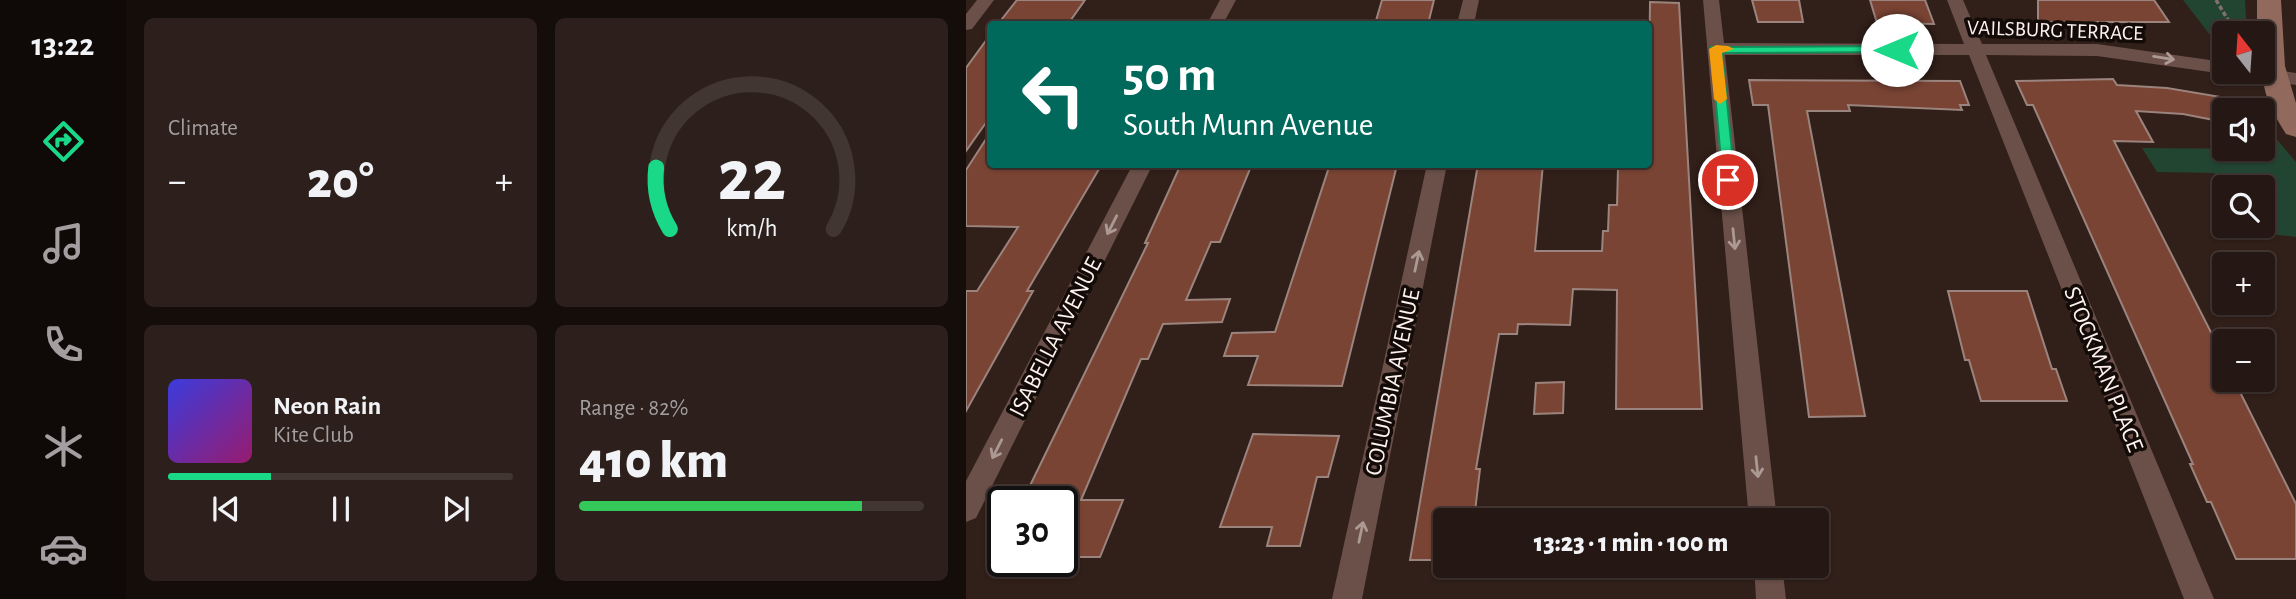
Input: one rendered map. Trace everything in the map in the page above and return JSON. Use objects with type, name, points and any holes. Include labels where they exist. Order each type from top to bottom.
[{"type":"main road","points":[[2269,0],[2270,21]]},
{"type":"main road","points":[[2274,84],[2278,97],[2296,127]]},
{"type":"street","points":[[966,25],[986,0]]},
{"type":"street","points":[[1218,21],[1228,0]]},
{"type":"street","points":[[1467,21],[1471,0]]},
{"type":"street","points":[[1711,0],[1762,508]]},
{"type":"street","name":"STOCKMAN PLACE","points":[[1955,0],[2199,599]]},
{"type":"street","name":"VAILSBURG TERRACE","points":[[1716,49],[2110,51],[2212,66]]},
{"type":"street","name":"ISABELLA AVENUE","points":[[966,509],[1141,168]]},
{"type":"street","name":"COLUMBIA AVENUE","points":[[1347,599],[1436,168]]},
{"type":"street","points":[[1770,578],[1772,599]]},
{"type":"path","points":[[2216,0],[2229,21]]},
{"type":"green space","points":[[2183,0],[2245,0],[2246,21],[2212,21],[2212,37]]},
{"type":"green space","points":[[2275,137],[2296,162],[2296,237],[2275,235],[2275,175],[2157,172],[2142,148],[2212,149],[2212,161],[2275,161]]},
{"type":"building","points":[[1017,0],[1085,0],[1070,21],[1000,21]]},
{"type":"building","points":[[1382,0],[1434,0],[1429,21],[1376,21]]},
{"type":"building","points":[[1752,0],[1799,0],[1803,22],[1758,22]]},
{"type":"building","points":[[1870,0],[1925,0],[1934,24],[1877,23]]},
{"type":"building","points":[[2038,0],[2154,0],[2169,22],[2038,22]]},
{"type":"building","points":[[1650,2],[1679,3],[1702,409],[1616,409],[1617,290],[1573,289],[1570,325],[1518,324],[1517,334],[1499,334],[1476,469],[1480,469],[1475,508],[1433,508],[1433,560],[1410,560],[1477,168],[1543,168],[1535,251],[1602,251],[1603,231],[1608,231],[1609,205],[1617,205],[1618,168],[1652,168],[1652,21],[1650,21]]},
{"type":"building","points":[[987,39],[987,121],[966,151],[966,68]]},
{"type":"building","points":[[2113,79],[2117,85],[2167,88],[2221,97],[2212,98],[2212,120],[2183,114],[2136,111],[2153,142],[2114,141],[2212,334],[2212,392],[2240,392],[2296,504],[2296,559],[2236,559],[2211,502],[2207,502],[2190,464],[2193,464],[2033,105],[2027,105],[2016,81]]},
{"type":"building","points":[[1749,80],[1960,81],[1969,105],[1960,105],[1962,110],[1848,105],[1850,111],[1807,111],[1865,416],[1809,417],[1768,105],[1753,105]]},
{"type":"building","points":[[987,138],[987,168],[1100,168],[1027,291],[1033,291],[966,411],[966,291],[977,291],[1018,227],[966,226],[966,170]]},
{"type":"building","points":[[1179,168],[1250,168],[1220,242],[1211,242],[1186,300],[1230,299],[1222,322],[1163,324],[1148,359],[1141,359],[1081,500],[1123,500],[1100,557],[1078,557],[1078,486],[1030,486],[1148,243],[1145,243]]},
{"type":"building","points":[[1329,168],[1396,169],[1342,386],[1248,385],[1258,356],[1224,356],[1232,333],[1275,332]]},
{"type":"building","points":[[1948,291],[2027,291],[2052,369],[2056,369],[2067,401],[1981,401],[1969,360],[1965,360]]},
{"type":"building","points":[[1564,382],[1563,413],[1534,414],[1536,383]]},
{"type":"building","points":[[1253,434],[1339,436],[1328,477],[1317,477],[1300,546],[1267,546],[1272,527],[1220,527]]},
{"type":"slow traffic","points":[[1720,99],[1716,49],[1728,49]]},
{"type":"route","points":[[1728,180],[1716,49],[1897,50]]}]
